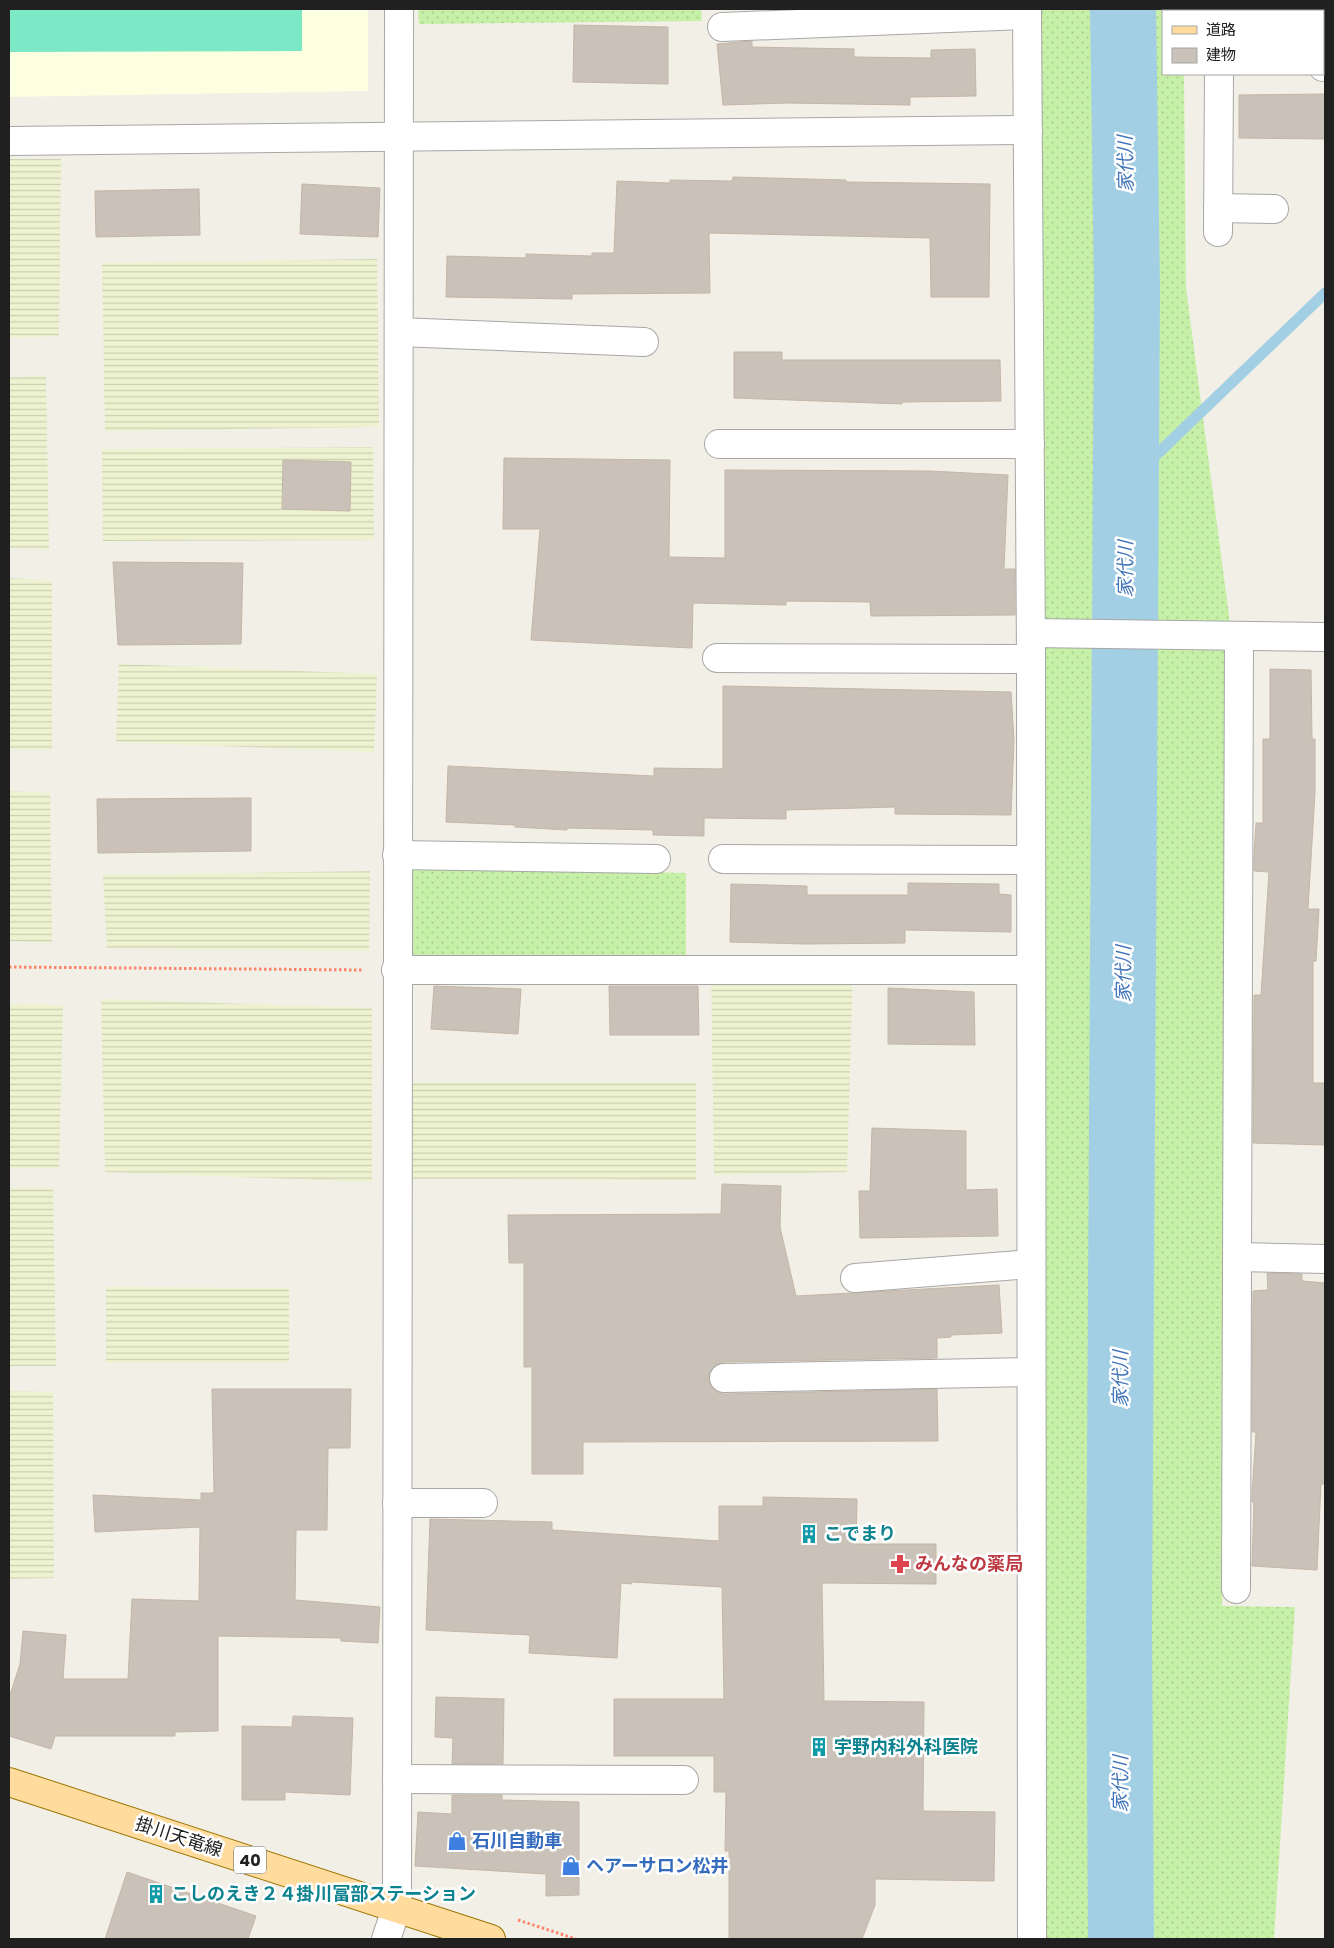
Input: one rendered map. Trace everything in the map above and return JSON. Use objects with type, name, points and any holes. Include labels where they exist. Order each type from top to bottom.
[{"type":"main road","name":"掛川天竜線","points":[[9,1782],[491,1939]]},
{"type":"street","points":[[386,1939],[397,1908],[396,970],[399,9]]},
{"type":"street","points":[[722,28],[1027,12],[1031,646],[1032,1939]]},
{"type":"street","points":[[1218,75],[1218,220],[1274,209]]},
{"type":"street","points":[[9,141],[1028,130]]},
{"type":"street","points":[[398,332],[644,342]]},
{"type":"street","points":[[719,444],[1030,444]]},
{"type":"street","points":[[717,658],[1031,646],[1058,633],[1325,637]]},
{"type":"street","points":[[1236,1589],[1238,636]]},
{"type":"street","points":[[397,855],[656,859]]},
{"type":"street","points":[[723,859],[1031,860]]},
{"type":"street","points":[[396,970],[1031,970]]},
{"type":"street","points":[[1237,1257],[1325,1258]]},
{"type":"street","points":[[855,1278],[1031,1264]]},
{"type":"street","points":[[724,1378],[1031,1372]]},
{"type":"street","points":[[397,1503],[483,1502]]},
{"type":"street","points":[[397,1779],[684,1780]]},
{"type":"path","points":[[9,967],[396,970]]},
{"type":"shaded area","points":[[9,9],[368,9],[368,91],[9,97]]},
{"type":"shaded area","points":[[9,159],[61,159],[59,336],[9,338]]},
{"type":"shaded area","points":[[377,259],[379,427],[105,431],[102,263]]},
{"type":"shaded area","points":[[46,376],[49,549],[9,548],[9,377]]},
{"type":"shaded area","points":[[373,447],[374,540],[103,541],[102,449]]},
{"type":"shaded area","points":[[9,578],[52,581],[52,749],[9,749]]},
{"type":"shaded area","points":[[119,664],[377,674],[374,752],[116,742]]},
{"type":"shaded area","points":[[9,791],[50,793],[52,943],[9,941]]},
{"type":"shaded area","points":[[370,871],[369,951],[107,948],[103,875]]},
{"type":"shaded area","points":[[711,965],[853,967],[847,1172],[714,1175]]},
{"type":"shaded area","points":[[101,999],[372,1008],[372,1182],[105,1172]]},
{"type":"shaded area","points":[[9,1004],[63,1005],[59,1168],[9,1168]]},
{"type":"shaded area","points":[[411,1083],[696,1083],[696,1180],[412,1179]]},
{"type":"shaded area","points":[[9,1188],[53,1188],[56,1366],[9,1366]]},
{"type":"shaded area","points":[[106,1287],[289,1288],[289,1363],[106,1363]]},
{"type":"shaded area","points":[[9,1391],[53,1392],[54,1578],[9,1579]]},
{"type":"green space","points":[[9,9],[302,9],[302,51],[9,52]]},
{"type":"green space","points":[[418,9],[701,9],[702,21],[419,24]]},
{"type":"green space","points":[[1030,9],[1184,9],[1162,10],[1162,75],[1184,75],[1186,288],[1239,692],[1222,1606],[1295,1607],[1274,1939],[1032,1939]]},
{"type":"green space","points":[[407,866],[686,873],[686,964],[409,959]]},
{"type":"building","points":[[574,25],[668,27],[668,84],[573,82]]},
{"type":"building","points":[[752,41],[752,47],[854,49],[854,57],[931,58],[931,50],[975,49],[976,96],[910,97],[910,105],[787,103],[723,105],[717,44]]},
{"type":"building","points":[[1325,94],[1325,139],[1239,138],[1239,95]]},
{"type":"building","points":[[733,177],[846,180],[846,182],[990,184],[989,297],[931,297],[930,238],[709,233],[710,293],[572,294],[572,299],[446,297],[447,256],[526,258],[526,254],[592,256],[592,253],[614,253],[617,181],[670,183],[670,180],[732,181]]},
{"type":"building","points":[[302,184],[380,188],[378,237],[300,234]]},
{"type":"building","points":[[199,189],[200,235],[96,237],[95,191]]},
{"type":"building","points":[[734,352],[782,352],[782,360],[1000,360],[1001,401],[902,402],[902,404],[734,398]]},
{"type":"building","points":[[504,458],[670,460],[669,557],[725,558],[725,470],[930,471],[1008,475],[1004,569],[1015,569],[1015,615],[871,616],[870,602],[786,601],[786,605],[693,603],[692,648],[531,640],[540,529],[503,529]]},
{"type":"building","points":[[283,460],[351,462],[350,511],[282,509]]},
{"type":"building","points":[[113,562],[243,563],[241,644],[118,645]]},
{"type":"building","points":[[1270,669],[1311,670],[1312,739],[1315,739],[1315,792],[1308,909],[1319,909],[1316,961],[1313,961],[1313,1083],[1325,1083],[1325,1145],[1253,1143],[1254,995],[1261,995],[1269,872],[1254,871],[1254,856],[1256,823],[1263,823],[1263,739],[1270,739]]},
{"type":"building","points":[[723,686],[1011,692],[1014,740],[1011,815],[895,814],[895,807],[786,810],[786,819],[704,818],[704,836],[653,835],[653,830],[567,828],[567,830],[515,827],[515,825],[446,822],[448,766],[654,776],[654,768],[723,769]]},
{"type":"building","points":[[251,798],[251,851],[98,853],[97,799]]},
{"type":"building","points":[[908,883],[999,884],[999,894],[1011,895],[1011,932],[905,930],[905,943],[806,944],[730,942],[731,884],[807,886],[807,895],[908,895]]},
{"type":"building","points":[[434,986],[521,989],[518,1034],[431,1029]]},
{"type":"building","points":[[609,986],[698,986],[699,1035],[610,1035]]},
{"type":"building","points":[[888,988],[974,992],[975,1045],[888,1044]]},
{"type":"building","points":[[872,1128],[966,1131],[966,1190],[997,1189],[998,1236],[860,1238],[859,1191],[870,1191]]},
{"type":"building","points":[[722,1184],[781,1186],[780,1227],[796,1296],[999,1285],[1002,1333],[951,1335],[951,1337],[937,1338],[937,1358],[724,1362],[716,1365],[710,1371],[708,1379],[711,1386],[717,1392],[724,1394],[937,1389],[938,1441],[583,1442],[583,1474],[532,1474],[532,1367],[524,1367],[524,1263],[509,1263],[508,1215],[721,1214]]},
{"type":"building","points":[[1267,1273],[1302,1274],[1302,1281],[1325,1283],[1325,1484],[1321,1484],[1317,1570],[1252,1566],[1254,1502],[1252,1502],[1252,1495],[1256,1432],[1252,1432],[1253,1291],[1268,1290]]},
{"type":"building","points":[[212,1389],[351,1389],[350,1448],[328,1448],[327,1530],[296,1530],[295,1600],[380,1607],[378,1643],[341,1641],[341,1638],[218,1636],[218,1731],[175,1732],[175,1736],[55,1736],[51,1749],[9,1736],[9,1698],[20,1664],[23,1631],[66,1635],[63,1679],[128,1679],[132,1599],[199,1601],[200,1527],[95,1532],[93,1495],[201,1500],[201,1493],[214,1493]]},
{"type":"building","points":[[763,1497],[857,1499],[856,1544],[936,1544],[936,1584],[822,1583],[824,1701],[924,1702],[923,1811],[995,1812],[994,1881],[875,1879],[875,1905],[862,1939],[729,1939],[729,1851],[725,1851],[726,1792],[714,1792],[714,1756],[614,1756],[614,1699],[724,1699],[722,1587],[621,1583],[617,1658],[529,1653],[530,1635],[426,1630],[430,1519],[552,1522],[552,1530],[719,1541],[719,1506],[763,1506]]},
{"type":"building","points":[[436,1697],[504,1699],[503,1764],[452,1764],[453,1738],[435,1737]]},
{"type":"building","points":[[293,1716],[353,1718],[350,1795],[285,1792],[285,1800],[242,1800],[242,1726],[292,1727]]},
{"type":"building","points":[[452,1795],[502,1795],[502,1800],[579,1802],[579,1895],[546,1896],[546,1874],[415,1866],[418,1812],[452,1814]]},
{"type":"building","name":"こしのえき２４掛川富部ステーション","points":[[127,1872],[256,1916],[248,1939],[105,1939]]},
{"type":"waterway","name":"家代川","points":[[1121,1939],[1119,1625],[1127,288],[1123,9]]},
{"type":"waterway","points":[[1126,484],[1325,293]]},
{"type":"place","name":"こでまり","points":[[809,1534]]},
{"type":"place","name":"みんなの薬局","points":[[900,1564]]},
{"type":"place","name":"宇野内科外科医院","points":[[819,1747]]},
{"type":"place","name":"石川自動車","points":[[457,1841]]},
{"type":"place","name":"ヘアーサロン松井","points":[[571,1866]]},
{"type":"place","name":"こしのえき２４掛川富部ステーション","points":[[156,1894]]}]
